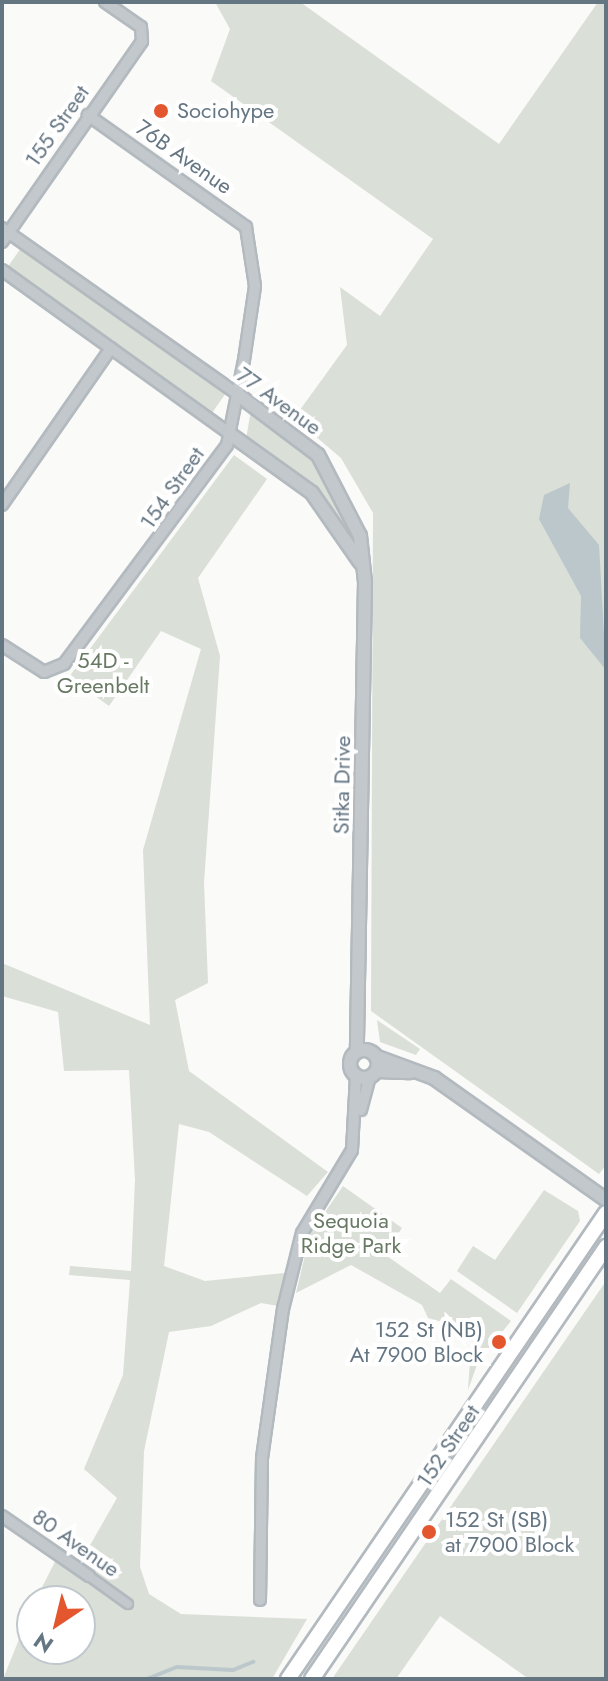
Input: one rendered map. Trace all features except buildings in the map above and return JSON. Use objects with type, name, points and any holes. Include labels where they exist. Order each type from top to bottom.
[{"type":"main road","name":"152 Street","points":[[288,1679],[606,1213]]},
{"type":"main road","name":"152 Street","points":[[312,1679],[606,1247]]},
{"type":"street","name":"155 Street","points":[[4,234],[144,34],[105,2]]},
{"type":"street","name":"76B Avenue","points":[[88,115],[251,237]]},
{"type":"street","name":"77 Avenue","points":[[4,234],[302,440],[330,471],[354,517],[363,568]]},
{"type":"street","name":"154 Street","points":[[2,645],[44,672],[64,664],[118,599],[230,434],[254,292],[251,237]]},
{"type":"street","points":[[2,270],[312,493],[363,568]]},
{"type":"street","points":[[2,505],[111,348]]},
{"type":"street","name":"Sitka Drive","points":[[363,568],[361,1003],[368,1053]]},
{"type":"street","points":[[422,1073],[367,1074],[350,1063],[368,1053],[422,1073],[606,1200]]},
{"type":"street","points":[[260,1600],[262,1458],[283,1309],[302,1233],[352,1150],[367,1074],[368,1053]]},
{"type":"street","name":"80 Avenue","points":[[2,1516],[128,1604]]},
{"type":"green space","points":[[215,2],[300,2],[499,144],[598,2],[606,2],[606,1165],[599,1174],[371,1011],[373,513],[341,458],[294,418],[347,345],[340,287],[380,316],[433,239],[211,81],[230,29]]},
{"type":"green space","points":[[21,248],[227,392],[212,412],[7,268]]},
{"type":"green space","points":[[251,410],[317,462],[355,539],[311,485],[246,439]]},
{"type":"green space","name":"Sequoia Ridge Park","points":[[234,455],[267,479],[198,578],[220,656],[204,883],[208,983],[175,1000],[189,1071],[328,1172],[307,1196],[209,1132],[179,1124],[164,1266],[205,1281],[285,1273],[278,1306],[261,1303],[211,1326],[169,1332],[144,1451],[140,1567],[149,1594],[181,1614],[307,1619],[272,1679],[3,1679],[16,1647],[16,1665],[96,1665],[96,1585],[43,1585],[62,1548],[81,1561],[117,1498],[84,1469],[123,1375],[130,1280],[69,1275],[70,1266],[131,1271],[135,1180],[129,1070],[64,1071],[58,1012],[2,996],[2,963],[150,1025],[143,850],[201,649],[161,631],[109,706],[69,677]]},
{"type":"green space","points":[[377,1020],[420,1049],[416,1055],[380,1042]]},
{"type":"green space","name":"Sequoia Ridge Park","points":[[343,1186],[402,1228],[384,1254],[440,1293],[451,1279],[511,1321],[478,1362],[468,1390],[472,1330],[428,1318],[422,1305],[351,1265],[296,1293],[310,1234]]},
{"type":"green space","name":"Sequoia Ridge Park","points":[[544,1190],[578,1211],[580,1221],[517,1313],[457,1271],[473,1246],[495,1260]]},
{"type":"green space","points":[[606,1281],[606,1679],[529,1679],[440,1616],[396,1679],[332,1679]]},
{"type":"shaded area","points":[[570,483],[568,508],[599,545],[606,670],[580,638],[581,596],[539,519],[544,495]]},
{"type":"waterway","points":[[147,1679],[177,1667],[233,1670],[253,1662]]},
{"type":"place","name":"Sociohype","points":[[161,111]]},
{"type":"place","name":"152 St (NB) At 7900 Block","points":[[499,1342]]},
{"type":"place","name":"152 St (SB) at 7900 Block","points":[[429,1532]]},
{"type":"park label","name":"54D - Greenbelt","points":[[103,672]]}]
